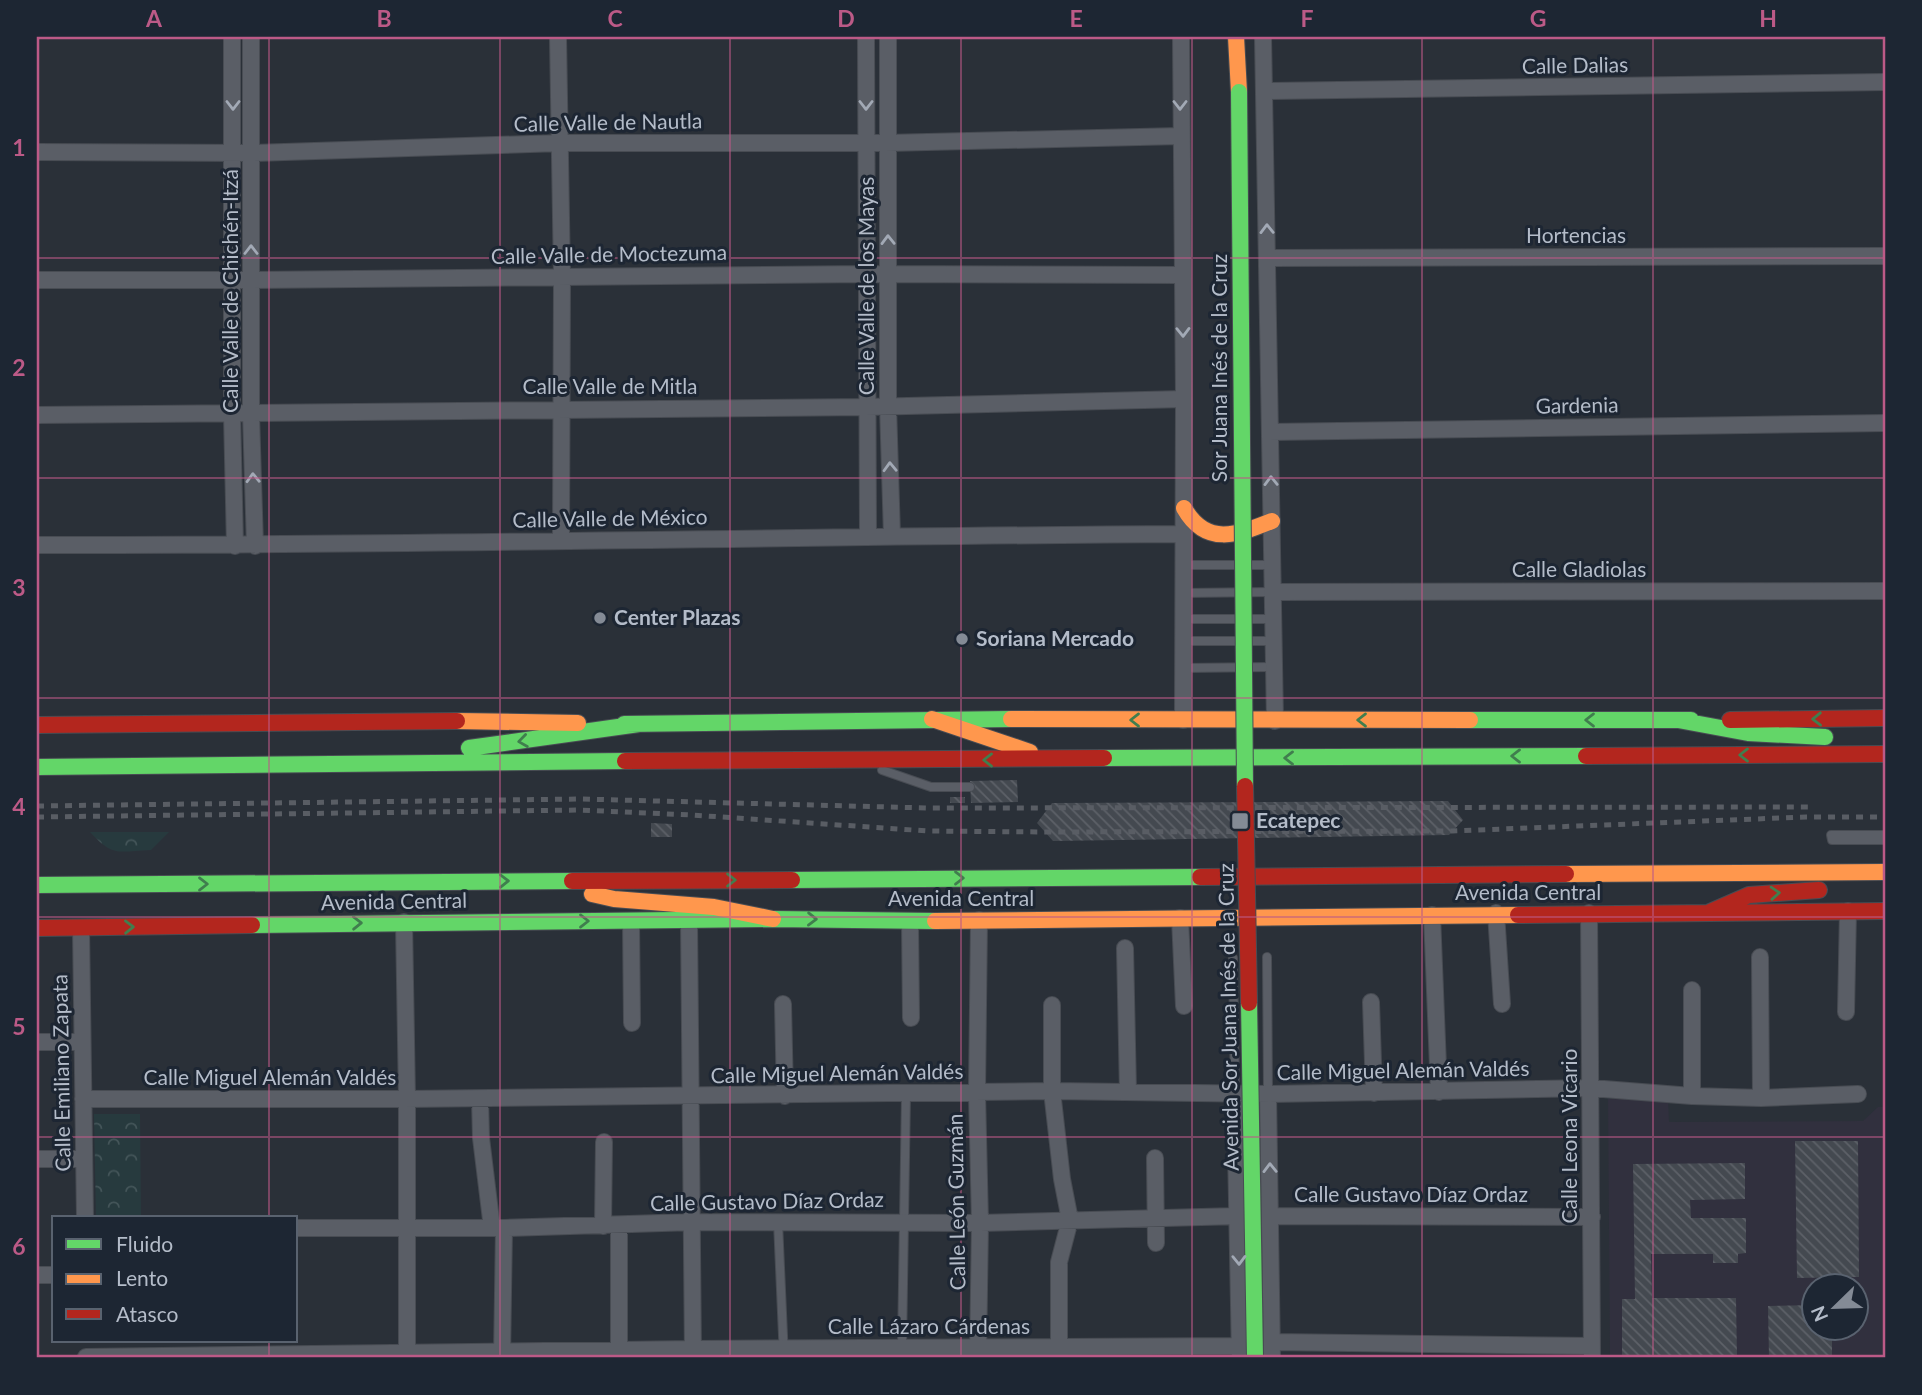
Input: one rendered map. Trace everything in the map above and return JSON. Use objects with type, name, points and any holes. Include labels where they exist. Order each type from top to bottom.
[{"type":"main road","name":"Sor Juana Inés de la Cruz","points":[[1238,37],[1243,676]]},
{"type":"main road","points":[[1184,508],[1189,522],[1203,531],[1223,535],[1246,533],[1272,521]]},
{"type":"main road","name":"Avenida Sor Juana Inés de la Cruz","points":[[1243,676],[1255,1358]]},
{"type":"main road","points":[[37,725],[450,721],[639,724],[932,719],[1275,721],[1885,718]]},
{"type":"main road","points":[[932,719],[1052,759]]},
{"type":"main road","points":[[1678,720],[1748,733],[1826,737],[1885,754]]},
{"type":"main road","points":[[360,764],[639,724]]},
{"type":"main road","points":[[37,767],[1885,754]]},
{"type":"main road","points":[[1710,912],[1749,895],[1857,887],[1885,874]]},
{"type":"main road","name":"Avenida Central","points":[[37,885],[1885,874]]},
{"type":"main road","points":[[538,881],[614,899],[714,907],[773,919]]},
{"type":"main road","name":"Avenida Central","points":[[37,928],[404,922],[773,919],[910,921],[1885,911]]},
{"type":"street","name":"Calle Valle de Chichén-Itzá","points":[[232,37],[232,414],[235,546]]},
{"type":"street","name":"Calle Valle de Chichén-Itzá","points":[[251,37],[251,414],[255,546]]},
{"type":"street","points":[[558,37],[562,277],[561,541]]},
{"type":"street","name":"Calle Valle de los Mayas","points":[[866,37],[869,535]]},
{"type":"street","name":"Calle Valle de los Mayas","points":[[888,37],[888,407],[892,536]]},
{"type":"street","points":[[1181,37],[1183,720]]},
{"type":"street","points":[[1263,37],[1275,721]]},
{"type":"street","name":"Calle Dalias","points":[[1265,91],[1885,82]]},
{"type":"street","name":"Calle Valle de Nautla","points":[[37,152],[252,153],[560,143],[887,143],[1180,135]]},
{"type":"street","name":"Hortencias","points":[[1267,258],[1885,256]]},
{"type":"street","name":"Calle Valle de Moctezuma","points":[[37,280],[867,274],[1182,275]]},
{"type":"street","name":"Calle Valle de Mitla","points":[[37,415],[888,407],[1184,399]]},
{"type":"street","name":"Gardenia","points":[[1270,432],[1885,422]]},
{"type":"street","name":"Calle Valle de México","points":[[37,545],[255,546],[869,535],[1183,534]]},
{"type":"street","name":"Calle Gladiolas","points":[[1272,592],[1885,591]]},
{"type":"street","points":[[1846,1012],[1848,911]]},
{"type":"street","name":"Calle Leona Vicario","points":[[1588,913],[1592,1352]]},
{"type":"street","points":[[1496,914],[1502,1004]]},
{"type":"street","points":[[1432,915],[1439,1092]]},
{"type":"street","points":[[1180,918],[1184,1006]]},
{"type":"street","points":[[690,920],[693,1353]]},
{"type":"street","name":"Calle León Guzmán","points":[[978,1353],[979,920]]},
{"type":"street","points":[[631,921],[632,1023]]},
{"type":"street","points":[[910,921],[911,1018]]},
{"type":"street","points":[[404,922],[407,1355]]},
{"type":"street","name":"Calle Emiliano Zapata","points":[[81,928],[85,1216]]},
{"type":"street","points":[[1125,948],[1128,1092]]},
{"type":"street","points":[[1760,957],[1761,1098]]},
{"type":"street","points":[[1692,990],[1692,1096]]},
{"type":"street","points":[[1371,1002],[1374,1093]]},
{"type":"street","points":[[783,1004],[785,1096]]},
{"type":"street","points":[[1052,1005],[1052,1091],[1062,1180],[1070,1220],[1059,1262],[1059,1353]]},
{"type":"street","points":[[37,1042],[82,1042]]},
{"type":"street","name":"Calle Miguel Alemán Valdés","points":[[83,1099],[480,1099],[1052,1091],[1268,1094],[1591,1088],[1761,1098],[1858,1094]]},
{"type":"street","name":"Avenida Sor Juana Inés de la Cruz","points":[[1235,1094],[1240,1352]]},
{"type":"street","name":"Avenida Sor Juana Inés de la Cruz","points":[[1268,1094],[1272,1350]]},
{"type":"street","points":[[480,1099],[481,1138],[498,1228],[502,1355]]},
{"type":"street","points":[[604,1142],[619,1354]]},
{"type":"street","points":[[37,1159],[83,1158]]},
{"type":"street","points":[[1155,1158],[1156,1243]]},
{"type":"street","name":"Calle Gustavo Díaz Ordaz","points":[[298,1227],[498,1228],[693,1222],[980,1223],[1238,1216]]},
{"type":"street","name":"Calle Gustavo Díaz Ordaz","points":[[1271,1216],[1592,1217]]},
{"type":"street","name":"Calle Lázaro Cárdenas","points":[[86,1352],[502,1355],[784,1353],[902,1348],[978,1353],[1240,1352]]},
{"type":"street","points":[[1272,1350],[1592,1352]]},
{"type":"lane","points":[[1184,565],[1272,565]]},
{"type":"lane","points":[[1183,593],[1272,592]]},
{"type":"lane","points":[[1183,619],[1273,619]]},
{"type":"lane","points":[[1184,641],[1273,641]]},
{"type":"lane","points":[[1183,668],[1274,667]]},
{"type":"lane","points":[[855,760],[931,787],[970,787]]},
{"type":"lane","points":[[1831,835],[1885,838],[1832,840],[1831,835]]},
{"type":"lane","name":"Avenida Sor Juana Inés de la Cruz","points":[[1267,957],[1268,1094]]},
{"type":"lane","name":"Avenida Sor Juana Inés de la Cruz","points":[[1233,958],[1235,1094]]},
{"type":"lane","points":[[902,1348],[906,1094]]},
{"type":"lane","points":[[778,1222],[784,1353]]},
{"type":"shaded area","points":[[1668,1097],[1669,1122],[1863,1121],[1878,1107],[1885,1107],[1885,1358],[1610,1358],[1608,1099]]},
{"type":"green space","points":[[90,832],[169,832],[151,850],[124,852],[105,846]]},
{"type":"green space","points":[[94,1114],[140,1114],[141,1216],[96,1216]]},
{"type":"building","points":[[1017,780],[1018,802],[971,803],[970,781]]},
{"type":"building","points":[[950,797],[965,797],[965,803],[950,803]]},
{"type":"building","points":[[1448,801],[1463,820],[1449,835],[1053,841],[1037,823],[1052,803]]},
{"type":"building","points":[[651,823],[672,824],[672,837],[651,837]]},
{"type":"building","points":[[1795,1141],[1858,1141],[1859,1272],[1800,1272],[1800,1278],[1797,1278]]},
{"type":"building","points":[[1745,1163],[1745,1199],[1690,1200],[1691,1218],[1746,1218],[1746,1253],[1738,1254],[1738,1263],[1713,1263],[1713,1254],[1651,1254],[1652,1298],[1736,1298],[1737,1358],[1622,1358],[1622,1299],[1635,1299],[1633,1164]]},
{"type":"building","points":[[1800,1305],[1800,1342],[1832,1342],[1832,1358],[1769,1358],[1768,1306]]},
{"type":"railway","points":[[37,806],[580,799],[928,808],[1812,807]]},
{"type":"railway","points":[[37,817],[579,810],[928,831],[1045,832],[1452,831],[1806,817],[1885,817]]},
{"type":"traffic: fast","points":[[1239,92],[1245,786]]},
{"type":"traffic: fast","points":[[624,724],[1011,719]]},
{"type":"traffic: fast","points":[[1470,720],[1691,720]]},
{"type":"traffic: fast","points":[[1678,720],[1748,733],[1825,737]]},
{"type":"traffic: fast","points":[[469,748],[639,724]]},
{"type":"traffic: fast","points":[[1104,758],[1586,756]]},
{"type":"traffic: fast","points":[[37,767],[625,761]]},
{"type":"traffic: fast","points":[[792,880],[1200,877]]},
{"type":"traffic: fast","points":[[37,885],[572,881]]},
{"type":"traffic: fast","points":[[252,925],[773,919],[935,921]]},
{"type":"traffic: fast","points":[[1249,1003],[1255,1358]]},
{"type":"traffic: slow","points":[[1236,37],[1239,92]]},
{"type":"traffic: slow","points":[[1184,508],[1193,520],[1212,533],[1235,533],[1272,521]]},
{"type":"traffic: slow","points":[[932,719],[1030,752]]},
{"type":"traffic: slow","points":[[1011,719],[1470,720]]},
{"type":"traffic: slow","points":[[457,721],[578,723]]},
{"type":"traffic: slow","points":[[1566,874],[1885,872]]},
{"type":"traffic: slow","points":[[592,894],[614,899],[714,907],[773,919]]},
{"type":"traffic: slow","points":[[935,921],[1518,915]]},
{"type":"traffic: jam","points":[[1730,720],[1885,718]]},
{"type":"traffic: jam","points":[[37,725],[457,721]]},
{"type":"traffic: jam","points":[[1586,756],[1885,754]]},
{"type":"traffic: jam","points":[[625,761],[1104,758]]},
{"type":"traffic: jam","points":[[1245,786],[1249,1003]]},
{"type":"traffic: jam","points":[[1200,877],[1566,874]]},
{"type":"traffic: jam","points":[[572,881],[792,880]]},
{"type":"traffic: jam","points":[[1710,912],[1749,895],[1819,890]]},
{"type":"traffic: jam","points":[[1518,915],[1885,911]]},
{"type":"traffic: jam","points":[[37,928],[252,925]]},
{"type":"place","name":"Center Plazas","points":[[600,618]]},
{"type":"place","name":"Soriana Mercado","points":[[962,639]]},
{"type":"place","name":"Ecatepec","points":[[1240,821]]}]
